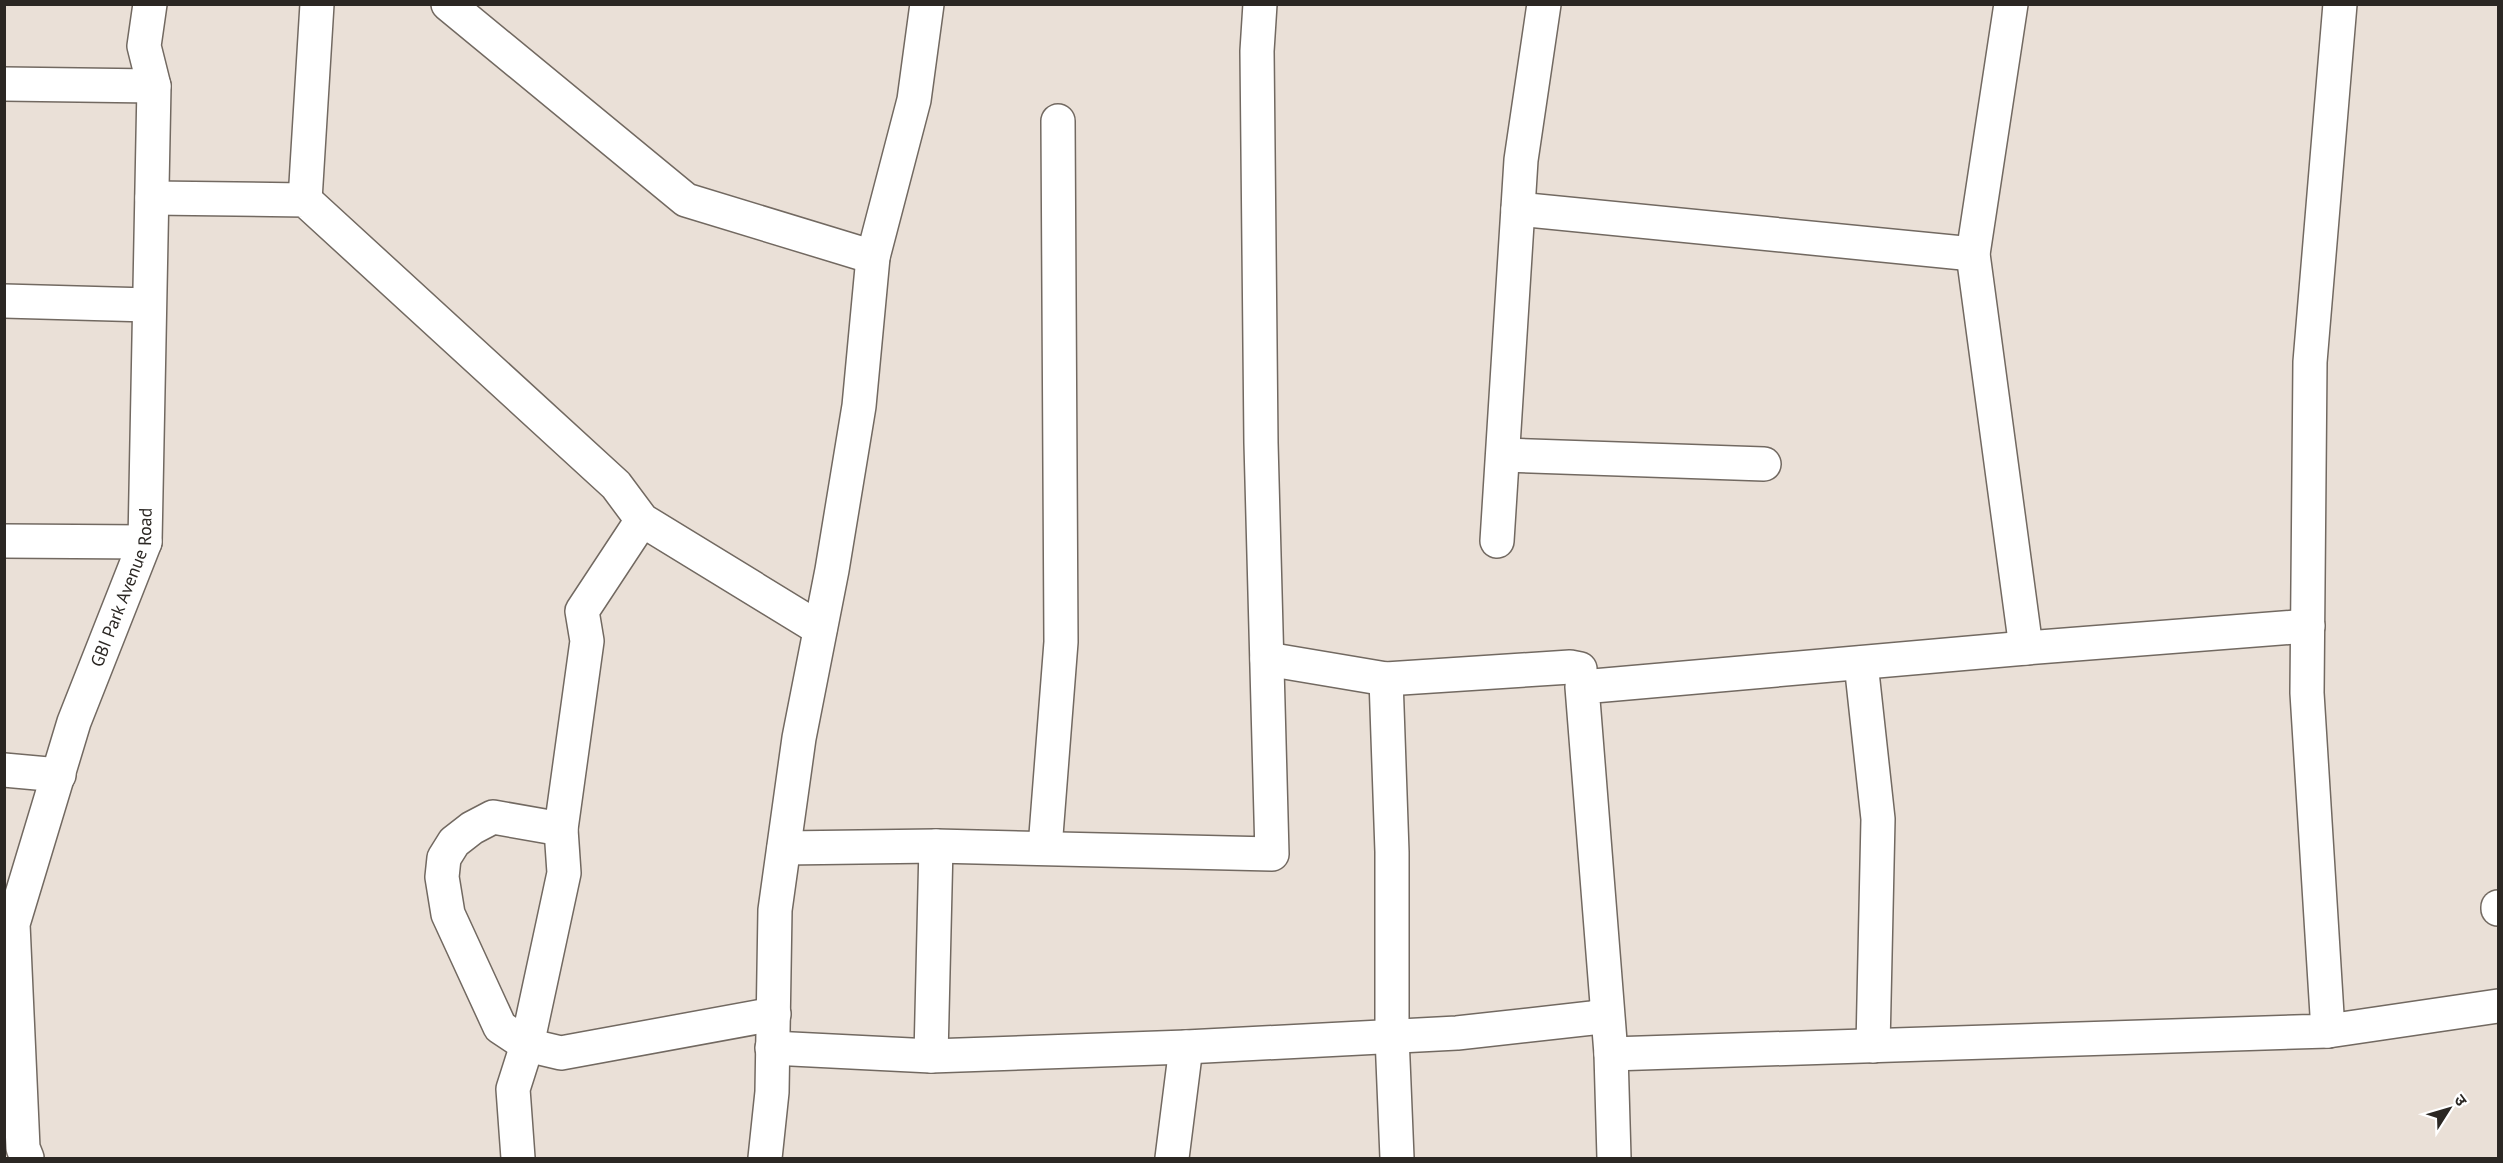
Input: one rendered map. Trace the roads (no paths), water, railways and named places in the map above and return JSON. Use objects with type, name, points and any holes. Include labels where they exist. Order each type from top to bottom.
[{"type":"street","name":"GBI Park Avenue Road","points":[[27,1158],[23,1148],[12,1060],[13,924],[74,722],[145,542],[154,86],[144,46],[150,4]]},
{"type":"street","points":[[305,200],[316,4]]},
{"type":"street","points":[[448,4],[686,200],[873,257]]},
{"type":"street","points":[[765,1158],[772,1092],[775,910],[799,738],[859,406],[873,257],[914,100],[927,4]]},
{"type":"street","points":[[784,848],[936,846],[1272,854],[1261,443],[1257,51],[1260,4]]},
{"type":"street","points":[[1497,541],[1521,160],[1544,4]]},
{"type":"street","points":[[2011,4],[1973,254],[2026,648]]},
{"type":"street","points":[[2328,1031],[2307,693],[2310,362],[2340,4]]},
{"type":"street","points":[[4,84],[154,86]]},
{"type":"street","points":[[1045,848],[1061,642],[1058,121]]},
{"type":"street","points":[[152,198],[305,200],[615,484],[642,520],[820,630]]},
{"type":"street","points":[[1518,209],[1973,254]]},
{"type":"street","points":[[4,301],[149,305]]},
{"type":"street","points":[[1503,455],[1764,464]]},
{"type":"street","points":[[518,1158],[513,1089],[527,1045],[564,873],[561,829],[587,641],[582,611],[642,520]]},
{"type":"street","points":[[4,541],[145,542]]},
{"type":"street","points":[[1614,1158],[1611,1054],[1582,687],[2308,626]]},
{"type":"street","points":[[1267,659],[1386,679],[1570,667],[1580,669]]},
{"type":"street","points":[[1861,663],[1878,819],[1873,1046]]},
{"type":"street","points":[[1386,679],[1392,852],[1392,1036],[1397,1158]]},
{"type":"street","points":[[4,770],[59,774]]},
{"type":"street","points":[[561,829],[493,817],[472,828],[454,842],[444,858],[442,877],[448,914],[500,1027],[527,1045],[561,1053],[774,1014]]},
{"type":"street","points":[[932,1056],[936,846]]},
{"type":"street","points":[[1611,1054],[2328,1031],[2499,1006]]},
{"type":"street","points":[[772,1048],[932,1056],[1186,1047],[1457,1033],[1592,1018],[1607,1014]]},
{"type":"street","points":[[1172,1158],[1186,1047]]}]
